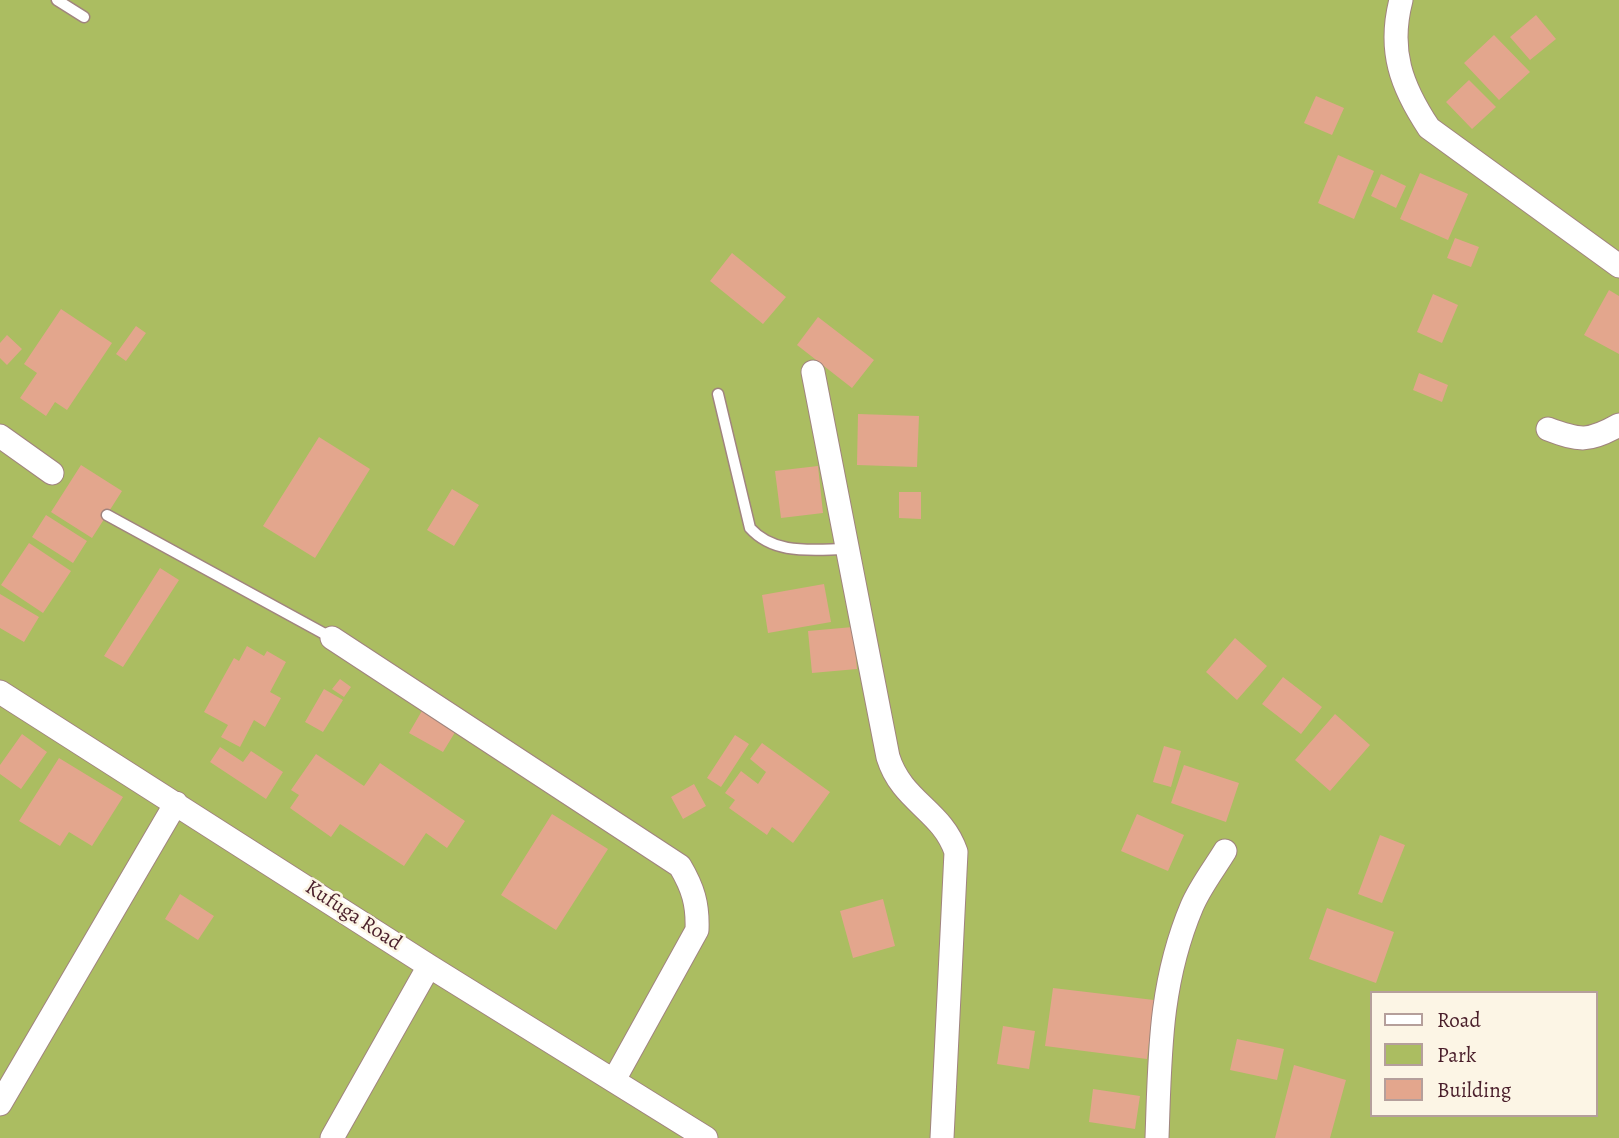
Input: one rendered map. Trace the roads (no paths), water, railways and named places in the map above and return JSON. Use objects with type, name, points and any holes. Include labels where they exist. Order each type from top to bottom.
[{"type":"street","points":[[1401,0],[1393,46],[1412,102],[1430,128],[1619,266]]},
{"type":"street","points":[[813,372],[894,777],[905,791],[940,822],[950,835],[956,852],[942,1138]]},
{"type":"street","points":[[1548,429],[1574,439],[1594,439],[1619,425]]},
{"type":"street","points":[[0,436],[52,473]]},
{"type":"street","points":[[332,638],[680,866],[693,888],[698,908],[697,930],[614,1080]]},
{"type":"street","name":"Kufuga Road","points":[[0,692],[706,1138]]},
{"type":"street","points":[[0,1104],[176,803]]},
{"type":"street","points":[[1157,1138],[1161,1014],[1173,958],[1192,904],[1226,851]]},
{"type":"street","points":[[331,1138],[429,965]]},
{"type":"lane","points":[[57,0],[84,17]]},
{"type":"lane","points":[[718,394],[750,528],[763,540],[788,549],[848,549]]},
{"type":"lane","points":[[107,515],[332,638]]}]
